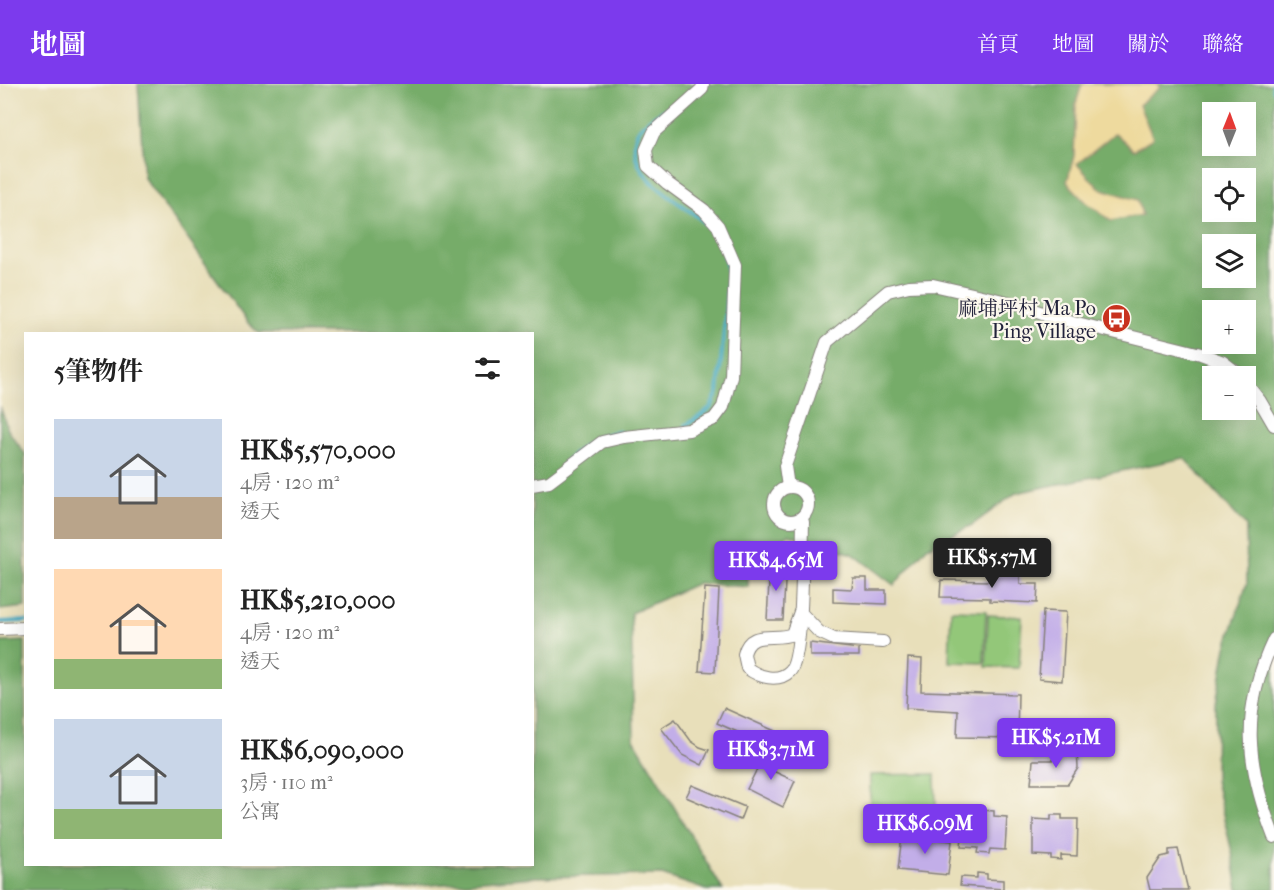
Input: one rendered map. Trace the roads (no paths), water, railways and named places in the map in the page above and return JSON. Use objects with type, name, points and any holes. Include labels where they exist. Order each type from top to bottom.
[{"type":"street","points":[[534,485],[549,482],[602,442],[624,437],[689,430],[714,419],[723,406],[731,376],[735,265],[718,225],[704,210],[648,166],[646,150],[654,132],[702,89],[703,84]]},
{"type":"street","points":[[788,487],[785,466],[827,342],[888,291],[909,286],[933,285],[1021,305],[1053,317],[1201,354],[1228,366]]},
{"type":"street","points":[[1256,396],[1274,425]]},
{"type":"street","points":[[788,487],[803,491],[808,500],[807,511],[800,519],[785,520],[777,514],[775,509],[774,504],[778,493],[788,487]]},
{"type":"street","points":[[800,519],[803,522],[800,612],[798,643],[791,670],[783,676],[771,678],[747,668],[744,654],[749,643],[760,636],[786,637],[792,634],[800,612]]},
{"type":"street","points":[[800,612],[819,632],[834,639],[883,642]]},
{"type":"street","points":[[0,628],[24,628]]},
{"type":"street","points":[[1274,639],[1262,666],[1251,728],[1252,765],[1274,837]]},
{"type":"waterway","points":[[1273,84],[1274,91]]},
{"type":"waterway","points":[[676,105],[652,117],[638,130],[635,143],[638,163],[657,186],[708,226],[716,236]]},
{"type":"waterway","points":[[686,425],[711,407],[718,392],[727,299],[728,272],[725,256]]},
{"type":"waterway","points":[[565,464],[589,443],[619,432]]},
{"type":"waterway","points":[[0,622],[24,621]]},
{"type":"place","name":"麻埔坪村 Ma Po Ping Village","points":[[1117,319]]}]
